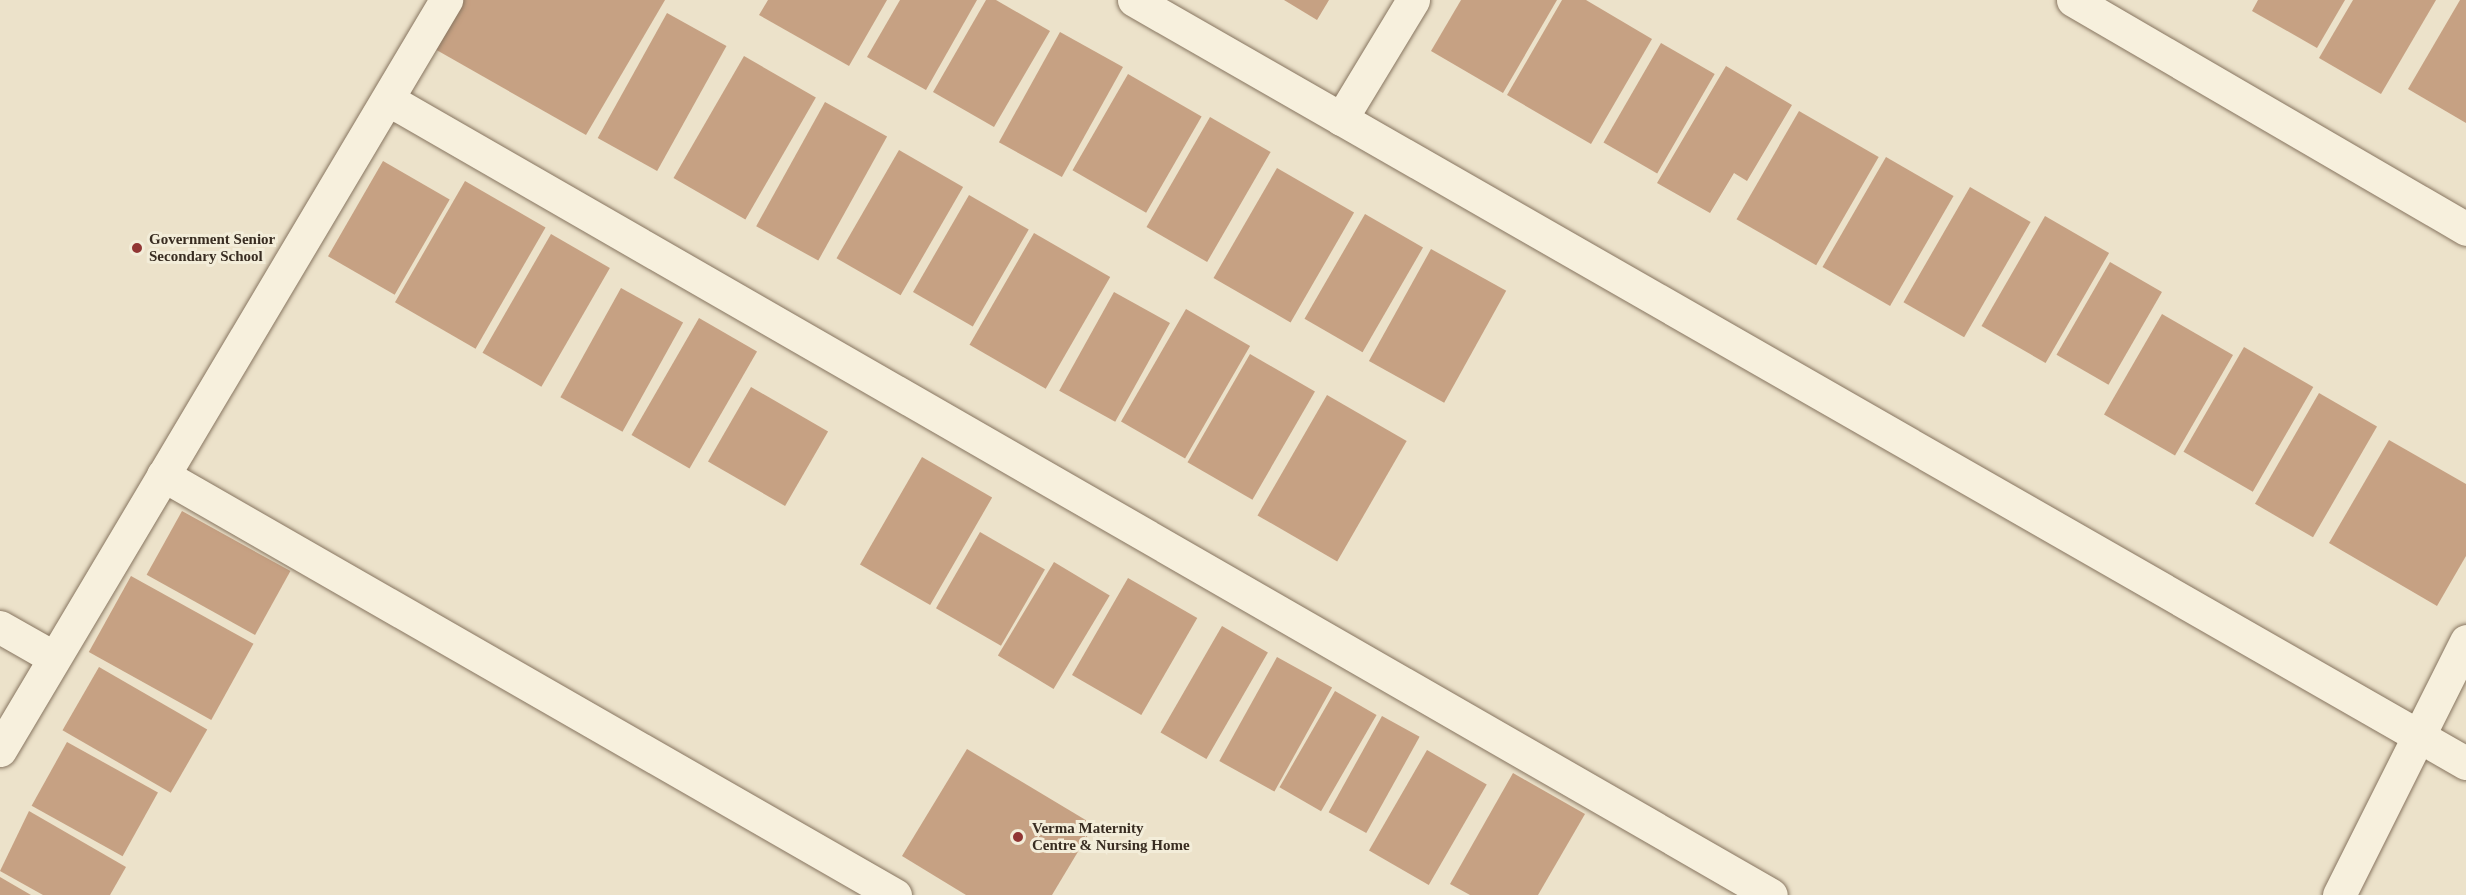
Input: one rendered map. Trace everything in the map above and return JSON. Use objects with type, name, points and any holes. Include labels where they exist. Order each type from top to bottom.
[{"type":"street","points":[[0,750],[51,656],[390,100],[446,0]]},
{"type":"street","points":[[1134,0],[2466,763]]},
{"type":"street","points":[[1341,119],[1413,0]]},
{"type":"street","points":[[2073,0],[2466,229]]},
{"type":"street","points":[[390,100],[1771,895]]},
{"type":"street","points":[[163,475],[895,895]]},
{"type":"street","points":[[0,627],[51,656]]},
{"type":"street","points":[[2339,895],[2466,641]]},
{"type":"building","points":[[461,0],[665,0],[586,135],[433,48]]},
{"type":"building","points":[[768,0],[887,0],[849,66],[759,15]]},
{"type":"building","points":[[900,0],[977,0],[926,90],[867,57]]},
{"type":"building","points":[[986,0],[996,0],[1050,31],[994,127],[933,92]]},
{"type":"building","points":[[1284,0],[1329,0],[1317,20]]},
{"type":"building","points":[[1461,0],[1557,0],[1503,93],[1431,51]]},
{"type":"building","points":[[1562,0],[1586,0],[1652,39],[1591,144],[1507,95]]},
{"type":"building","points":[[2258,0],[2345,0],[2317,48],[2252,11]]},
{"type":"building","points":[[2353,0],[2436,0],[2381,94],[2319,58]]},
{"type":"building","points":[[2460,0],[2466,0],[2466,123],[2408,89]]},
{"type":"building","points":[[667,13],[726,46],[657,171],[598,138]]},
{"type":"building","points":[[1060,32],[1123,67],[1062,177],[999,142]]},
{"type":"building","points":[[1661,43],[1715,74],[1657,174],[1604,143]]},
{"type":"building","points":[[744,56],[816,98],[745,220],[674,178]]},
{"type":"building","points":[[1726,66],[1792,105],[1747,181],[1734,173],[1710,213],[1657,183]]},
{"type":"building","points":[[1128,74],[1202,116],[1146,213],[1072,170]]},
{"type":"building","points":[[825,102],[887,136],[818,261],[756,226]]},
{"type":"building","points":[[1799,111],[1879,157],[1816,265],[1736,219]]},
{"type":"building","points":[[1210,117],[1271,152],[1207,262],[1146,227]]},
{"type":"building","points":[[899,150],[963,187],[901,295],[836,258]]},
{"type":"building","points":[[1886,157],[1954,196],[1890,306],[1822,267]]},
{"type":"building","points":[[383,161],[450,200],[395,295],[328,256]]},
{"type":"building","points":[[1277,168],[1354,212],[1291,322],[1214,278]]},
{"type":"building","points":[[465,181],[546,228],[476,349],[395,302]]},
{"type":"building","points":[[1970,187],[2031,222],[1964,337],[1904,302]]},
{"type":"building","points":[[969,195],[1029,229],[973,326],[913,292]]},
{"type":"building","points":[[1365,214],[1423,248],[1363,352],[1304,319]]},
{"type":"building","points":[[2045,216],[2109,253],[2046,363],[1982,326]]},
{"type":"building","points":[[1034,233],[1110,277],[1046,389],[970,345]]},
{"type":"building","points":[[551,234],[610,268],[541,387],[482,353]]},
{"type":"building","points":[[1431,249],[1506,291],[1444,403],[1369,361]]},
{"type":"building","points":[[2110,262],[2162,292],[2108,385],[2056,355]]},
{"type":"building","points":[[621,288],[683,322],[622,432],[560,397]]},
{"type":"building","points":[[1114,292],[1170,323],[1115,422],[1059,391]]},
{"type":"building","points":[[1186,309],[1250,346],[1185,459],[1121,422]]},
{"type":"building","points":[[2162,314],[2233,355],[2175,455],[2104,414]]},
{"type":"building","points":[[699,318],[757,351],[690,468],[632,435]]},
{"type":"building","points":[[2244,347],[2313,387],[2253,492],[2184,452]]},
{"type":"building","points":[[1250,354],[1315,392],[1252,500],[1188,462]]},
{"type":"building","points":[[751,387],[828,432],[785,506],[708,461]]},
{"type":"building","points":[[2319,393],[2377,426],[2313,537],[2255,504]]},
{"type":"building","points":[[1327,395],[1407,441],[1337,561],[1258,515]]},
{"type":"building","points":[[2389,440],[2466,484],[2466,556],[2437,606],[2329,543]]},
{"type":"building","points":[[922,457],[992,498],[930,605],[860,564]]},
{"type":"building","points":[[182,511],[290,571],[255,635],[147,575]]},
{"type":"building","points":[[980,532],[1045,570],[1001,646],[936,608]]},
{"type":"building","points":[[1054,562],[1110,595],[1054,689],[998,655]]},
{"type":"building","points":[[131,576],[253,644],[211,720],[89,652]]},
{"type":"building","points":[[1128,578],[1197,618],[1141,715],[1072,675]]},
{"type":"building","points":[[1222,626],[1268,652],[1206,759],[1160,733]]},
{"type":"building","points":[[1277,657],[1332,688],[1274,792],[1219,761]]},
{"type":"building","points":[[99,667],[207,730],[171,793],[62,730]]},
{"type":"building","points":[[1335,691],[1377,715],[1321,811],[1280,787]]},
{"type":"building","points":[[1382,716],[1420,737],[1366,833],[1329,812]]},
{"type":"building","points":[[67,742],[158,792],[123,856],[32,806]]},
{"type":"building","points":[[967,749],[1094,825],[1052,895],[966,895],[902,856]]},
{"type":"building","points":[[1427,750],[1487,784],[1429,885],[1369,850]]},
{"type":"building","points":[[1513,773],[1585,814],[1538,895],[1470,895],[1450,884]]},
{"type":"building","points":[[29,811],[126,867],[110,895],[43,895],[0,871]]},
{"type":"building","points":[[0,877],[31,895],[0,895]]},
{"type":"place","name":"Government Senior Secondary School","points":[[137,248]]},
{"type":"place","name":"Verma Maternity Centre & Nursing Home","points":[[1018,837]]}]
